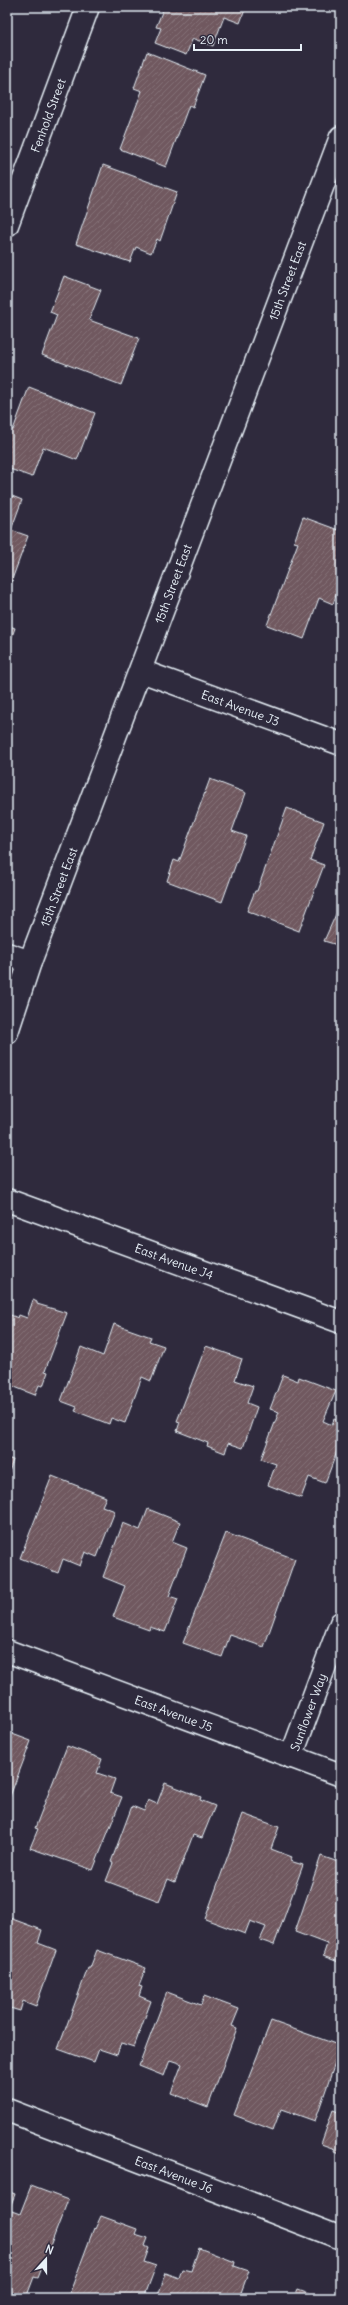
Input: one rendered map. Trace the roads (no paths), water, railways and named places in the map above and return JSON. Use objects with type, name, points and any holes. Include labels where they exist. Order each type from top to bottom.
[{"type":"street","name":"Fenhold Street","points":[[7,225],[88,7]]},
{"type":"street","name":"15th Street East","points":[[7,1032],[30,962],[339,146]]},
{"type":"street","name":"East Avenue J3","points":[[141,671],[341,744]]},
{"type":"street","points":[[7,954],[30,962]]},
{"type":"street","name":"East Avenue J4","points":[[7,1200],[341,1322]]},
{"type":"street","name":"Sunflower Way","points":[[292,1757],[341,1623]]},
{"type":"street","name":"East Avenue J5","points":[[7,1651],[341,1775]]},
{"type":"street","name":"East Avenue J6","points":[[7,2110],[341,2238]]}]
